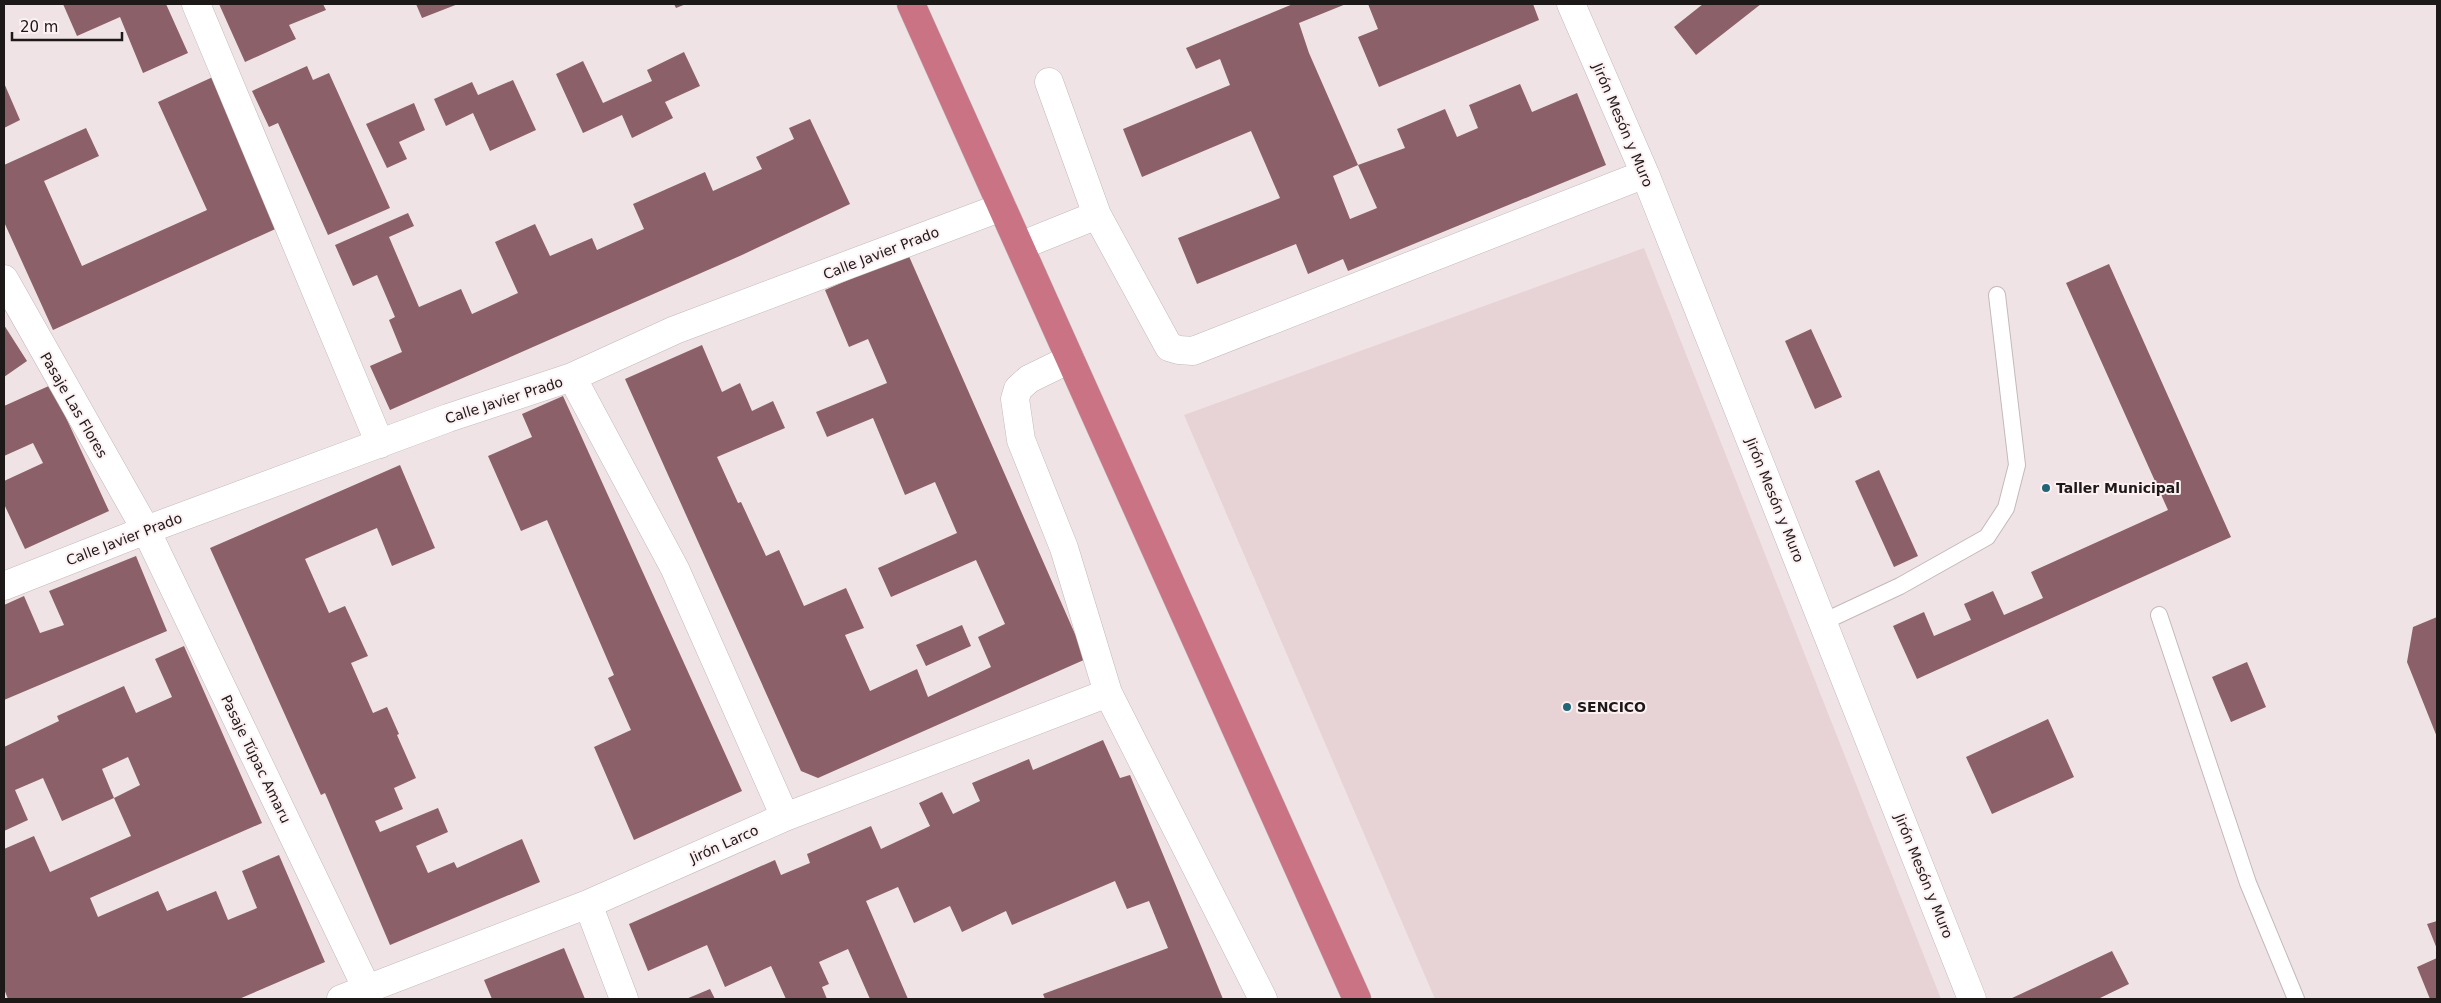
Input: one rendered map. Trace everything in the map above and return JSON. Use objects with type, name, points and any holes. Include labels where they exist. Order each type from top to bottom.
[{"type":"highway","points":[[910,4],[1357,999]]},
{"type":"street","points":[[196,4],[380,444]]},
{"type":"street","name":"Jirón Mesón y Muro","points":[[1571,4],[1645,174],[1972,999]]},
{"type":"street","points":[[1049,82],[1097,215],[1169,347],[1179,350],[1194,351],[1645,174]]},
{"type":"street","name":"Calle Javier Prado","points":[[4,586],[146,530],[448,418],[572,377],[675,330],[1002,207]]},
{"type":"street","points":[[1020,246],[1097,215]]},
{"type":"street","name":"Pasaje Las Flores","points":[[4,279],[146,530]]},
{"type":"street","points":[[1070,359],[1022,384],[1015,399],[1021,440],[1064,548],[1108,693],[1264,999]]},
{"type":"street","points":[[572,377],[675,569],[785,817]]},
{"type":"street","name":"Pasaje Túpac Amaru","points":[[146,530],[367,989]]},
{"type":"street","name":"Jirón Larco","points":[[341,999],[588,904],[785,817],[1108,693]]},
{"type":"street","points":[[588,904],[624,999]]},
{"type":"lane","points":[[1823,622],[1900,586],[1987,537],[2006,508],[2017,465],[1996,295]]},
{"type":"lane","points":[[2159,615],[2248,883],[2296,999]]},
{"type":"shaded area","name":"SENCICO","points":[[1644,248],[1941,999],[1435,999],[1184,415]]},
{"type":"building","points":[[63,4],[166,4],[188,53],[143,73],[120,17],[77,36]]},
{"type":"building","points":[[219,4],[323,4],[326,10],[289,25],[296,39],[245,62]]},
{"type":"building","points":[[416,4],[458,4],[422,18]]},
{"type":"building","points":[[674,4],[686,4],[676,8]]},
{"type":"building","points":[[1293,4],[1346,4],[1299,23],[1309,53],[1358,165],[1405,148],[1397,129],[1445,109],[1457,137],[1478,128],[1469,105],[1520,84],[1532,112],[1577,93],[1606,165],[1348,271],[1343,259],[1308,274],[1296,244],[1197,284],[1178,238],[1280,198],[1251,131],[1142,177],[1123,129],[1230,85],[1220,59],[1196,69],[1186,48]],"holes":[[[1358,165],[1377,208],[1350,219],[1333,176]]]},
{"type":"building","points":[[1368,4],[1533,4],[1539,20],[1379,87],[1358,37],[1378,29]]},
{"type":"building","points":[[1703,4],[1761,4],[1696,55],[1674,27]]},
{"type":"building","points":[[684,52],[700,86],[665,102],[673,118],[632,138],[622,115],[583,133],[556,74],[583,61],[603,103],[652,81],[647,70]]},
{"type":"building","points":[[307,66],[313,80],[329,73],[390,208],[328,235],[278,123],[269,127],[252,91]]},
{"type":"building","points":[[215,76],[282,226],[53,330],[4,222],[4,165],[86,128],[99,156],[44,181],[82,266],[207,210],[158,102]]},
{"type":"building","points":[[513,80],[536,130],[490,151],[473,113],[446,126],[434,99],[472,82],[478,95]]},
{"type":"building","points":[[4,83],[20,120],[4,128]]},
{"type":"building","points":[[414,103],[425,130],[399,142],[407,159],[387,168],[366,124]]},
{"type":"building","points":[[810,119],[850,204],[742,255],[390,410],[370,366],[402,352],[389,320],[395,317],[377,275],[353,286],[335,245],[408,213],[414,226],[389,237],[419,307],[461,289],[472,314],[518,293],[495,242],[535,224],[550,256],[592,238],[597,250],[644,229],[633,204],[705,172],[713,191],[762,169],[756,157],[794,139],[789,128]]},
{"type":"building","points":[[908,254],[1086,659],[818,778],[801,771],[625,379],[702,345],[722,392],[740,383],[752,411],[773,401],[785,428],[717,457],[738,503],[741,502],[766,556],[779,550],[804,606],[846,588],[864,628],[845,635],[870,691],[917,669],[928,697],[991,667],[978,637],[1005,624],[976,560],[891,597],[878,568],[957,533],[935,482],[905,495],[873,418],[827,437],[816,412],[887,383],[868,339],[849,347],[825,290]]},
{"type":"building","points":[[2109,264],[2231,537],[1917,679],[1893,626],[1924,612],[1934,636],[1971,620],[1964,604],[1993,591],[2004,615],[2043,598],[2031,572],[2168,510],[2066,283]]},
{"type":"building","points":[[4,325],[27,361],[4,377]]},
{"type":"building","points":[[1811,329],[1842,397],[1815,409],[1785,341]]},
{"type":"building","points":[[51,385],[109,511],[25,549],[4,504],[4,481],[43,463],[33,443],[4,456],[4,406]]},
{"type":"building","points":[[563,396],[742,791],[634,840],[594,747],[631,730],[608,678],[614,675],[547,520],[521,531],[488,456],[532,437],[522,414]]},
{"type":"building","points":[[400,465],[435,548],[392,566],[377,528],[305,559],[329,613],[345,606],[368,656],[351,663],[373,713],[387,707],[416,778],[394,788],[403,809],[375,821],[380,832],[438,808],[448,832],[416,846],[428,873],[454,862],[457,868],[522,839],[540,882],[390,945],[325,793],[321,795],[210,548]]},
{"type":"building","points":[[1879,470],[1918,556],[1894,567],[1855,481]]},
{"type":"building","points":[[136,556],[167,631],[4,700],[4,605],[24,596],[40,633],[64,625],[49,591]]},
{"type":"building","points":[[2437,617],[2437,737],[2407,662],[2413,627]]},
{"type":"building","points":[[962,625],[971,646],[926,666],[916,645]]},
{"type":"building","points":[[184,646],[262,823],[90,898],[98,917],[158,891],[167,911],[216,891],[228,920],[257,908],[242,871],[279,855],[325,962],[239,999],[8,999],[4,989],[4,849],[34,836],[50,872],[131,836],[114,798],[62,821],[43,778],[15,790],[28,820],[4,831],[4,747],[59,721],[57,716],[124,686],[136,713],[172,697],[155,659]],"holes":[[[128,757],[140,785],[114,798],[102,769]]]},
{"type":"building","points":[[2247,662],[2266,707],[2231,722],[2212,677]]},
{"type":"building","points":[[2048,719],[2074,777],[1992,814],[1966,757]]},
{"type":"building","points":[[1103,740],[1120,778],[1130,775],[1223,999],[1045,999],[1043,994],[1168,948],[1149,901],[1127,909],[1115,881],[1012,925],[1006,911],[962,932],[950,906],[914,923],[898,887],[866,901],[908,999],[870,999],[848,949],[819,962],[829,984],[822,987],[827,999],[786,999],[771,966],[725,987],[707,945],[648,971],[629,924],[775,860],[781,875],[810,863],[807,854],[871,826],[881,849],[930,826],[919,803],[942,792],[953,814],[980,801],[972,783],[1029,759],[1033,770]]},
{"type":"building","points":[[2437,921],[2437,949],[2427,924]]},
{"type":"building","points":[[564,948],[585,999],[492,999],[484,980]]},
{"type":"building","points":[[2112,951],[2129,984],[2098,999],[2010,999]]},
{"type":"building","points":[[2437,958],[2437,999],[2430,999],[2417,967]]},
{"type":"building","points":[[710,989],[715,999],[686,999]]},
{"type":"place","name":"Taller Municipal","points":[[2046,488]]},
{"type":"place","name":"SENCICO","points":[[1567,707]]}]
